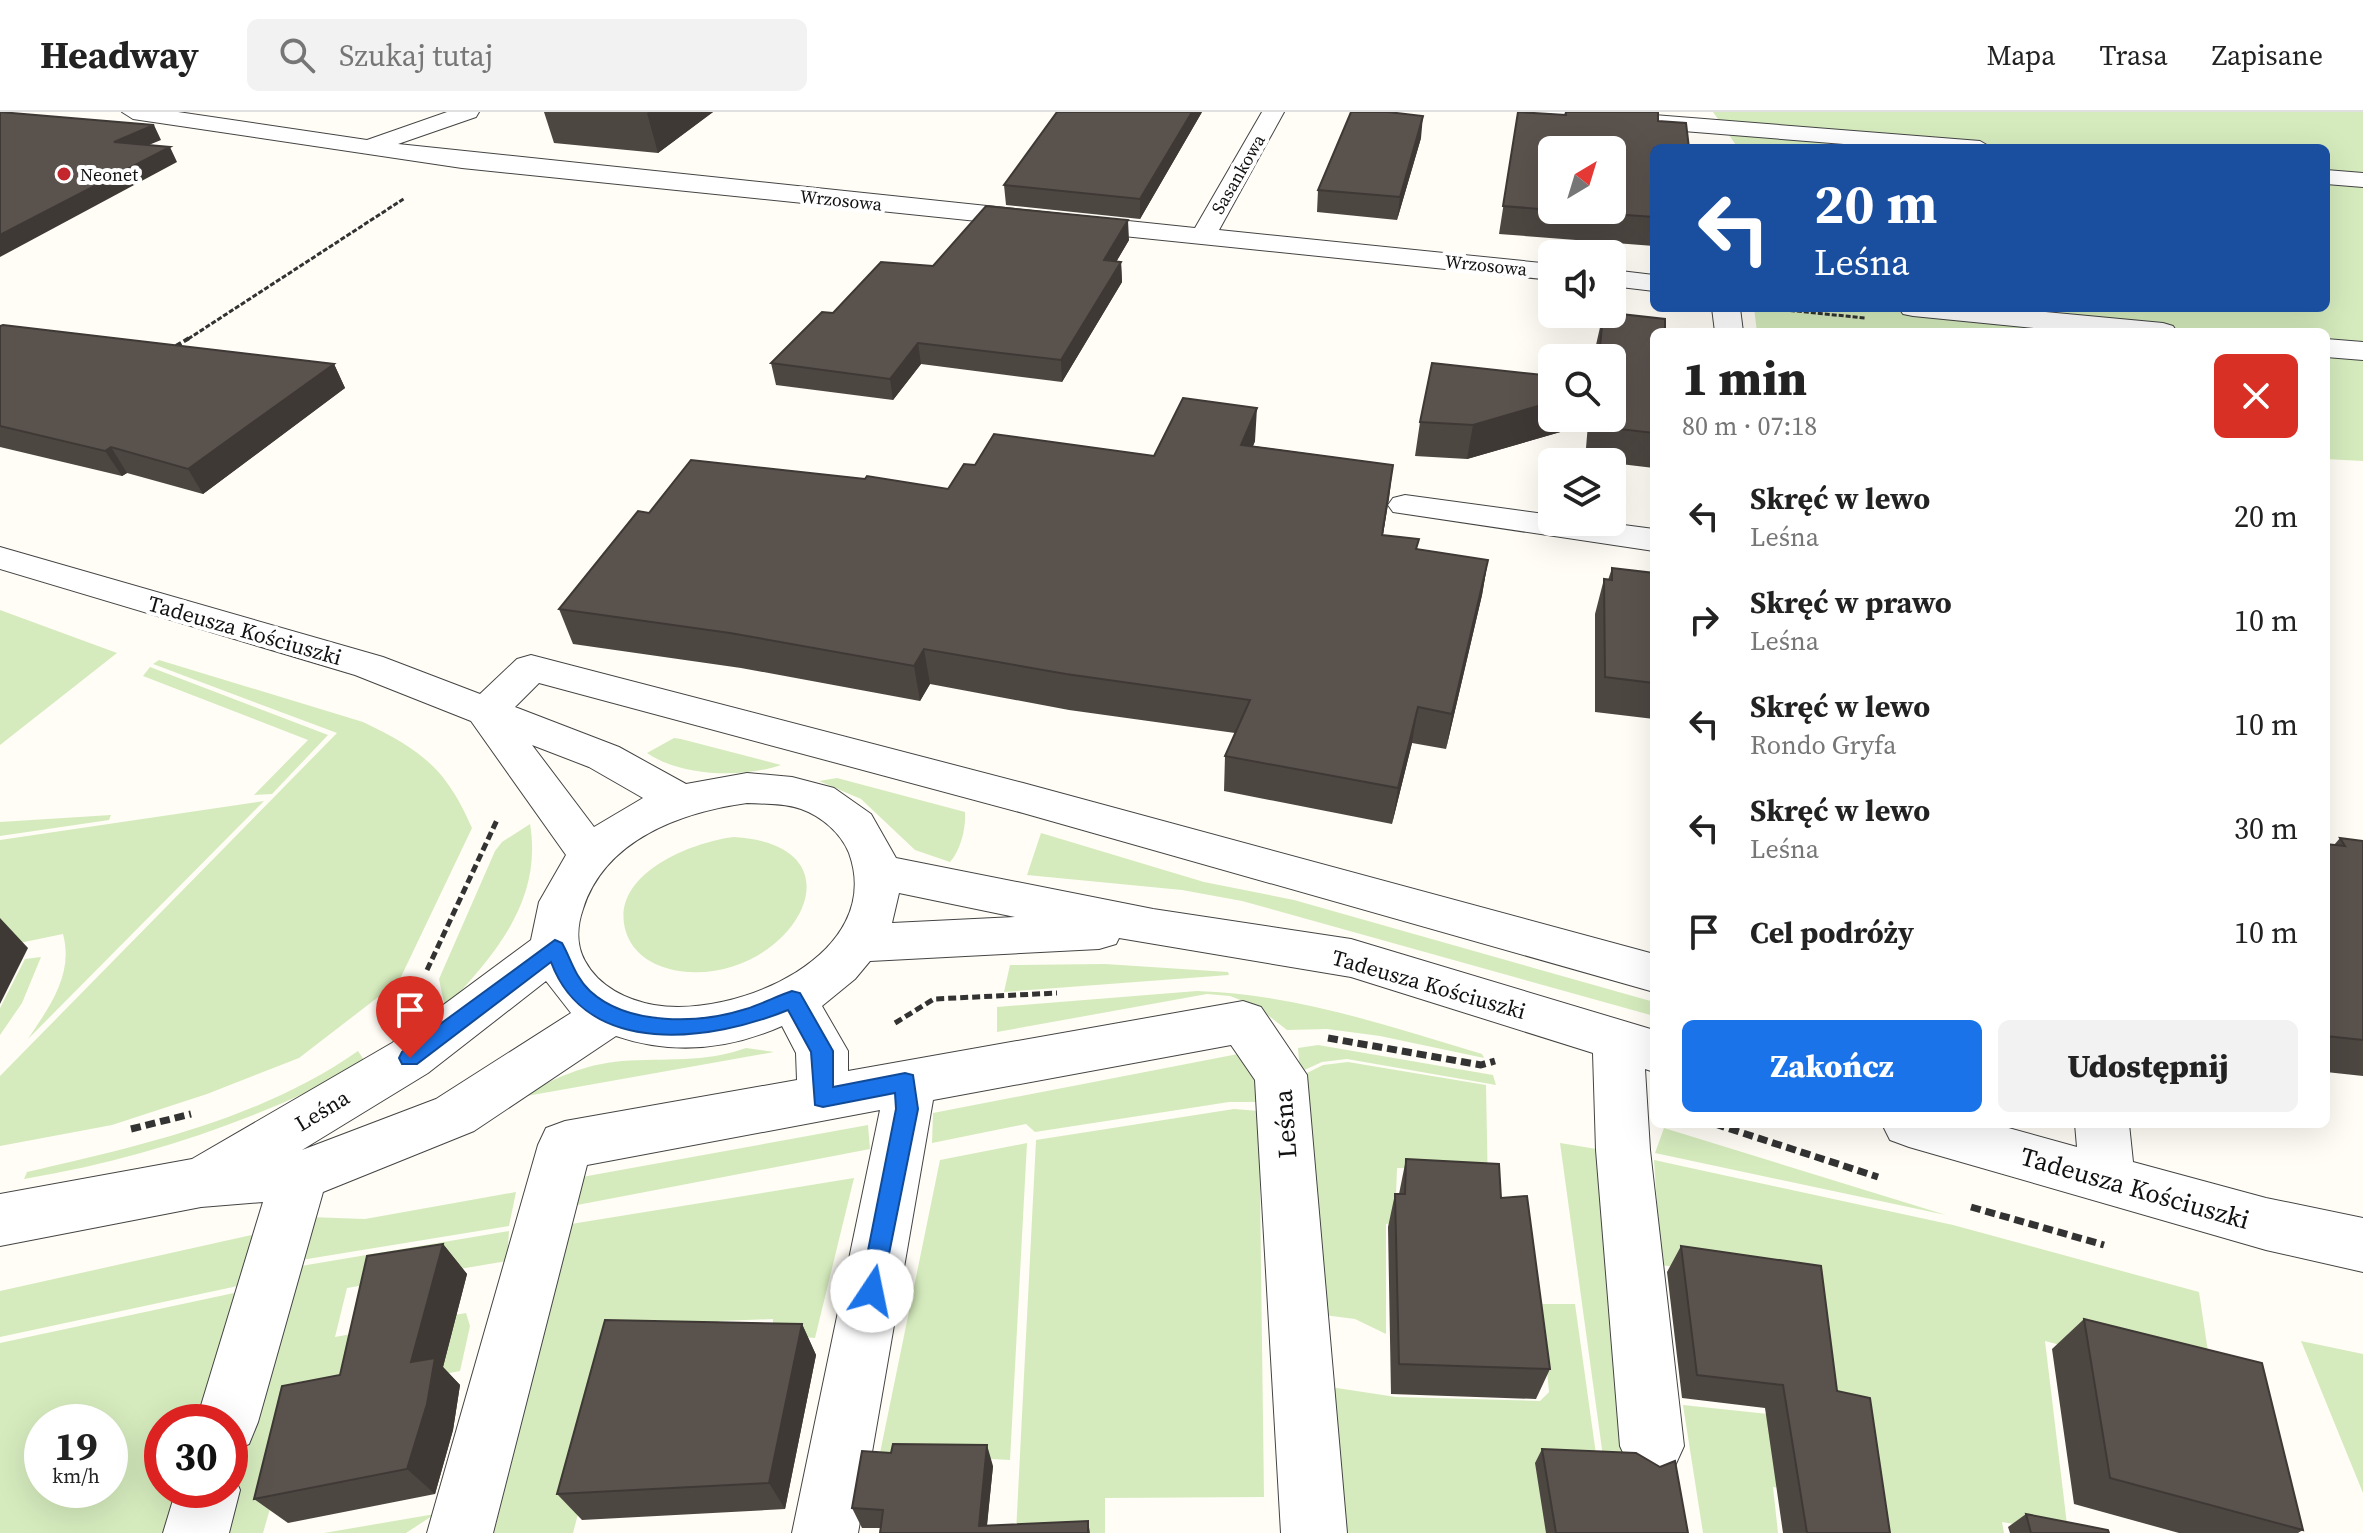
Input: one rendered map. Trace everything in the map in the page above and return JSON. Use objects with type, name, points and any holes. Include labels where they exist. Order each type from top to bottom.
[{"type":"street","name":"Wrzosowa","points":[[133,112],[462,161],[1538,271]]},
{"type":"street","points":[[369,148],[468,112]]},
{"type":"street","name":"Sasankowa","points":[[1203,236],[1273,112]]},
{"type":"street","points":[[1533,112],[1726,120],[1944,144]]},
{"type":"street","points":[[2330,177],[2363,180]]},
{"type":"street","points":[[1626,280],[1650,283]]},
{"type":"street","points":[[1955,312],[2121,328]]},
{"type":"street","points":[[2330,348],[2363,351]]},
{"type":"street","points":[[1405,505],[1650,539]]},
{"type":"street","name":"Tadeusza Kościuszki","points":[[0,558],[369,666],[604,757],[680,800]]},
{"type":"street","points":[[590,855],[486,712],[531,668],[832,747],[1650,972]]},
{"type":"street","points":[[780,789],[832,747]]},
{"type":"street","points":[[747,788],[780,789],[818,799],[848,817],[870,842],[880,872],[876,907],[858,943],[830,973],[792,999],[747,1018],[698,1027],[651,1026],[610,1014],[583,997],[565,974],[555,948],[556,916],[569,885],[590,855],[636,820],[680,800],[747,788]]},
{"type":"street","name":"Tadeusza Kościuszki","points":[[880,872],[1153,927],[1351,958],[1636,1046]]},
{"type":"street","name":"Tadeusza Kościuszki","points":[[858,943],[1153,927]]},
{"type":"street","name":"Leśna","points":[[201,1182],[410,1058],[555,948]]},
{"type":"street","points":[[792,999],[822,1051],[823,1098]]},
{"type":"street","name":"Leśna","points":[[0,1220],[201,1182],[302,1175],[455,1115],[610,1014]]},
{"type":"street","name":"Leśna","points":[[460,1533],[547,1222],[565,1145],[1243,1022],[1281,1075],[1314,1533]]},
{"type":"street","points":[[1636,1046],[1623,1150],[1652,1446]]},
{"type":"street","points":[[825,1533],[907,1109],[905,1082]]},
{"type":"street","name":"Tadeusza Kościuszki","points":[[1923,1128],[2266,1224],[2363,1245]]},
{"type":"street","points":[[2102,1128],[2108,1181]]},
{"type":"street","points":[[232,1404],[287,1213],[302,1175]]},
{"type":"street","points":[[196,1533],[203,1508]]},
{"type":"path","points":[[176,346],[418,190]]},
{"type":"path","points":[[425,972],[497,821],[490,808]]},
{"type":"path","points":[[1259,1044],[1320,1037],[1481,1065],[1496,1061]]},
{"type":"path","points":[[124,1131],[200,1111]]},
{"type":"green space","points":[[1713,112],[2363,112],[2363,461],[2330,459],[2330,328],[1756,328],[1754,312],[2330,312],[2330,144],[1735,144]]},
{"type":"green space","points":[[0,610],[117,653],[0,745]]},
{"type":"green space","points":[[159,660],[363,722],[383,732],[430,763],[452,790],[472,828],[399,981],[299,1058],[207,1094],[112,1125],[0,1146],[0,1076],[337,733],[153,664]]},
{"type":"green space","points":[[150,667],[328,735],[272,794],[254,795],[308,740],[143,676]]},
{"type":"green space","points":[[674,738],[781,765],[749,772],[713,773],[677,767],[647,753]]},
{"type":"green space","points":[[837,778],[965,812],[962,838],[954,857],[950,862],[915,850],[861,799],[819,781]]},
{"type":"green space","points":[[264,801],[28,1039],[58,990],[66,949],[63,934],[0,947],[0,840]]},
{"type":"green space","points":[[111,815],[109,820],[0,836],[0,822]]},
{"type":"green space","points":[[530,824],[532,852],[522,902],[497,947],[445,1008],[439,979],[495,851],[502,842]]},
{"type":"green space","points":[[1041,833],[1204,882],[1294,900],[1650,1001],[1650,1015],[1242,901],[1182,890],[1027,875]]},
{"type":"green space","points":[[734,837],[776,846],[800,864],[807,888],[800,913],[781,938],[753,958],[718,970],[679,971],[662,967],[641,955],[627,935],[624,914],[628,896],[640,879],[675,855],[696,846]]},
{"type":"green space","points":[[41,957],[22,1003],[0,1035],[0,1008],[25,959]]},
{"type":"green space","points":[[1105,964],[1228,972],[1229,975],[1004,992],[1010,965]]},
{"type":"green space","points":[[1197,991],[1270,998],[1341,1013],[1482,1054],[1484,1058],[1380,1036],[1327,1029],[1287,1030],[1256,1006],[1230,996],[1207,994],[997,1032],[997,1007]]},
{"type":"green space","points":[[1318,1045],[1493,1075],[1496,1085],[1347,1059],[1322,1062],[1300,1072],[1298,1048]]},
{"type":"green space","points":[[746,1048],[774,1052],[521,1097],[557,1078],[595,1065],[700,1058]]},
{"type":"green space","points":[[358,1051],[366,1063],[242,1119],[156,1149],[24,1179],[27,1172],[156,1140],[240,1112],[321,1075]]},
{"type":"green space","points":[[1238,1054],[1247,1060],[1264,1102],[1229,1102],[1035,1132],[1026,1124],[932,1143],[933,1113]]},
{"type":"green space","points":[[1348,1062],[1486,1085],[1488,1192],[1429,1169],[1397,1168],[1395,1222],[1386,1224],[1386,1334],[1355,1319],[1324,1315],[1305,1074],[1323,1065]]},
{"type":"green space","points":[[1234,1109],[1259,1111],[1264,1497],[1105,1498],[1105,1533],[1016,1533],[1036,1140]]},
{"type":"green space","points":[[868,1125],[870,1149],[572,1206],[582,1177]]},
{"type":"green space","points":[[1664,1128],[1946,1215],[1655,1153]]},
{"type":"green space","points":[[1027,1143],[1010,1460],[880,1453],[940,1160]]},
{"type":"green space","points":[[1560,1143],[1609,1151],[1639,1461],[1604,1464]]},
{"type":"green space","points":[[1654,1160],[1953,1225],[2199,1292],[2213,1385],[2045,1341],[2068,1533],[2002,1522],[2004,1533],[1869,1533],[1823,1408],[1806,1287],[1661,1265]]},
{"type":"green space","points":[[854,1178],[815,1338],[773,1334],[773,1319],[719,1321],[710,1345],[623,1343],[573,1533],[494,1533],[571,1224]]},
{"type":"green space","points":[[516,1192],[509,1226],[295,1261],[309,1217],[365,1219]]},
{"type":"green space","points":[[509,1231],[507,1261],[347,1288],[335,1337],[466,1313],[470,1326],[460,1371],[301,1401],[263,1533],[224,1533],[231,1508],[248,1508],[248,1443],[295,1267]]},
{"type":"green space","points":[[256,1234],[247,1284],[0,1337],[0,1291]]},
{"type":"green space","points":[[248,1290],[215,1404],[144,1404],[144,1508],[185,1508],[178,1533],[0,1533],[0,1343]]},
{"type":"green space","points":[[1541,1304],[1575,1304],[1607,1533],[1342,1533],[1330,1387],[1396,1397],[1540,1401],[1549,1392]]},
{"type":"green space","points":[[2301,1341],[2363,1354],[2363,1493]]},
{"type":"green space","points":[[1683,1405],[1826,1420],[1808,1492],[1773,1487],[1778,1533],[1703,1533]]},
{"type":"green space","points":[[435,1514],[406,1533],[324,1533]]},
{"type":"building","points":[[0,112],[154,125],[114,142],[170,147],[0,235]]},
{"type":"building","points":[[1057,112],[1192,112],[1140,199],[1004,185]]},
{"type":"building","points":[[1351,112],[1423,116],[1400,197],[1318,190]]},
{"type":"building","points":[[1518,112],[1566,115],[1566,112],[1658,112],[1658,121],[1686,123],[1689,144],[1650,144],[1650,217],[1626,215],[1626,136],[1538,136],[1538,209],[1503,206]]},
{"type":"building","points":[[986,206],[1128,220],[1104,260],[1121,262],[1061,360],[918,343],[890,379],[771,363],[822,312],[833,313],[881,262],[933,266]]},
{"type":"building","points":[[1626,315],[1665,319],[1665,328],[1650,328],[1650,433],[1626,430],[1626,344],[1600,344],[1602,328],[1626,328]]},
{"type":"building","points":[[0,326],[334,364],[188,469],[111,447],[105,451],[0,426]]},
{"type":"building","points":[[1432,363],[1538,374],[1538,406],[1473,425],[1420,422]]},
{"type":"building","points":[[1183,398],[1257,408],[1241,445],[1393,465],[1382,535],[1419,539],[1416,549],[1488,560],[1452,714],[1418,707],[1398,788],[1225,756],[1250,700],[1066,674],[924,649],[914,666],[730,633],[559,609],[638,511],[649,513],[691,460],[865,479],[867,476],[948,489],[964,464],[975,465],[994,434],[1154,456]]},
{"type":"building","points":[[1612,568],[1650,573],[1650,683],[1605,677],[1604,579],[1612,580]]},
{"type":"building","points":[[2340,838],[2363,841],[2363,1040],[2330,1036],[2330,844],[2345,846]]},
{"type":"building","points":[[1406,1159],[1499,1164],[1501,1198],[1527,1196],[1550,1369],[1399,1364],[1395,1194],[1405,1194]]},
{"type":"building","points":[[443,1244],[411,1362],[435,1358],[427,1404],[407,1469],[254,1499],[282,1386],[340,1375],[367,1256]]},
{"type":"building","points":[[1681,1246],[1821,1266],[1837,1391],[1870,1398],[1890,1533],[1807,1533],[1783,1385],[1697,1375]]},
{"type":"building","points":[[2084,1319],[2262,1363],[2303,1530],[2110,1478]]},
{"type":"building","points":[[605,1320],[802,1324],[769,1483],[557,1494]]},
{"type":"building","points":[[893,1444],[987,1445],[979,1526],[1088,1521],[1088,1533],[880,1533],[883,1510],[852,1508],[862,1451],[891,1453]]},
{"type":"building","points":[[1542,1449],[1636,1453],[1660,1467],[1675,1461],[1688,1533],[1556,1533]]},
{"type":"building","points":[[2026,1514],[2108,1530],[2109,1533],[2031,1533]]},
{"type":"place","name":"Neonet","points":[[64,174]]},
{"type":"route","points":[[410,1058],[555,948],[565,974],[583,997],[610,1014],[651,1026],[698,1027],[747,1018],[792,999],[822,1051],[823,1098],[905,1082],[907,1109],[872,1291]]}]
